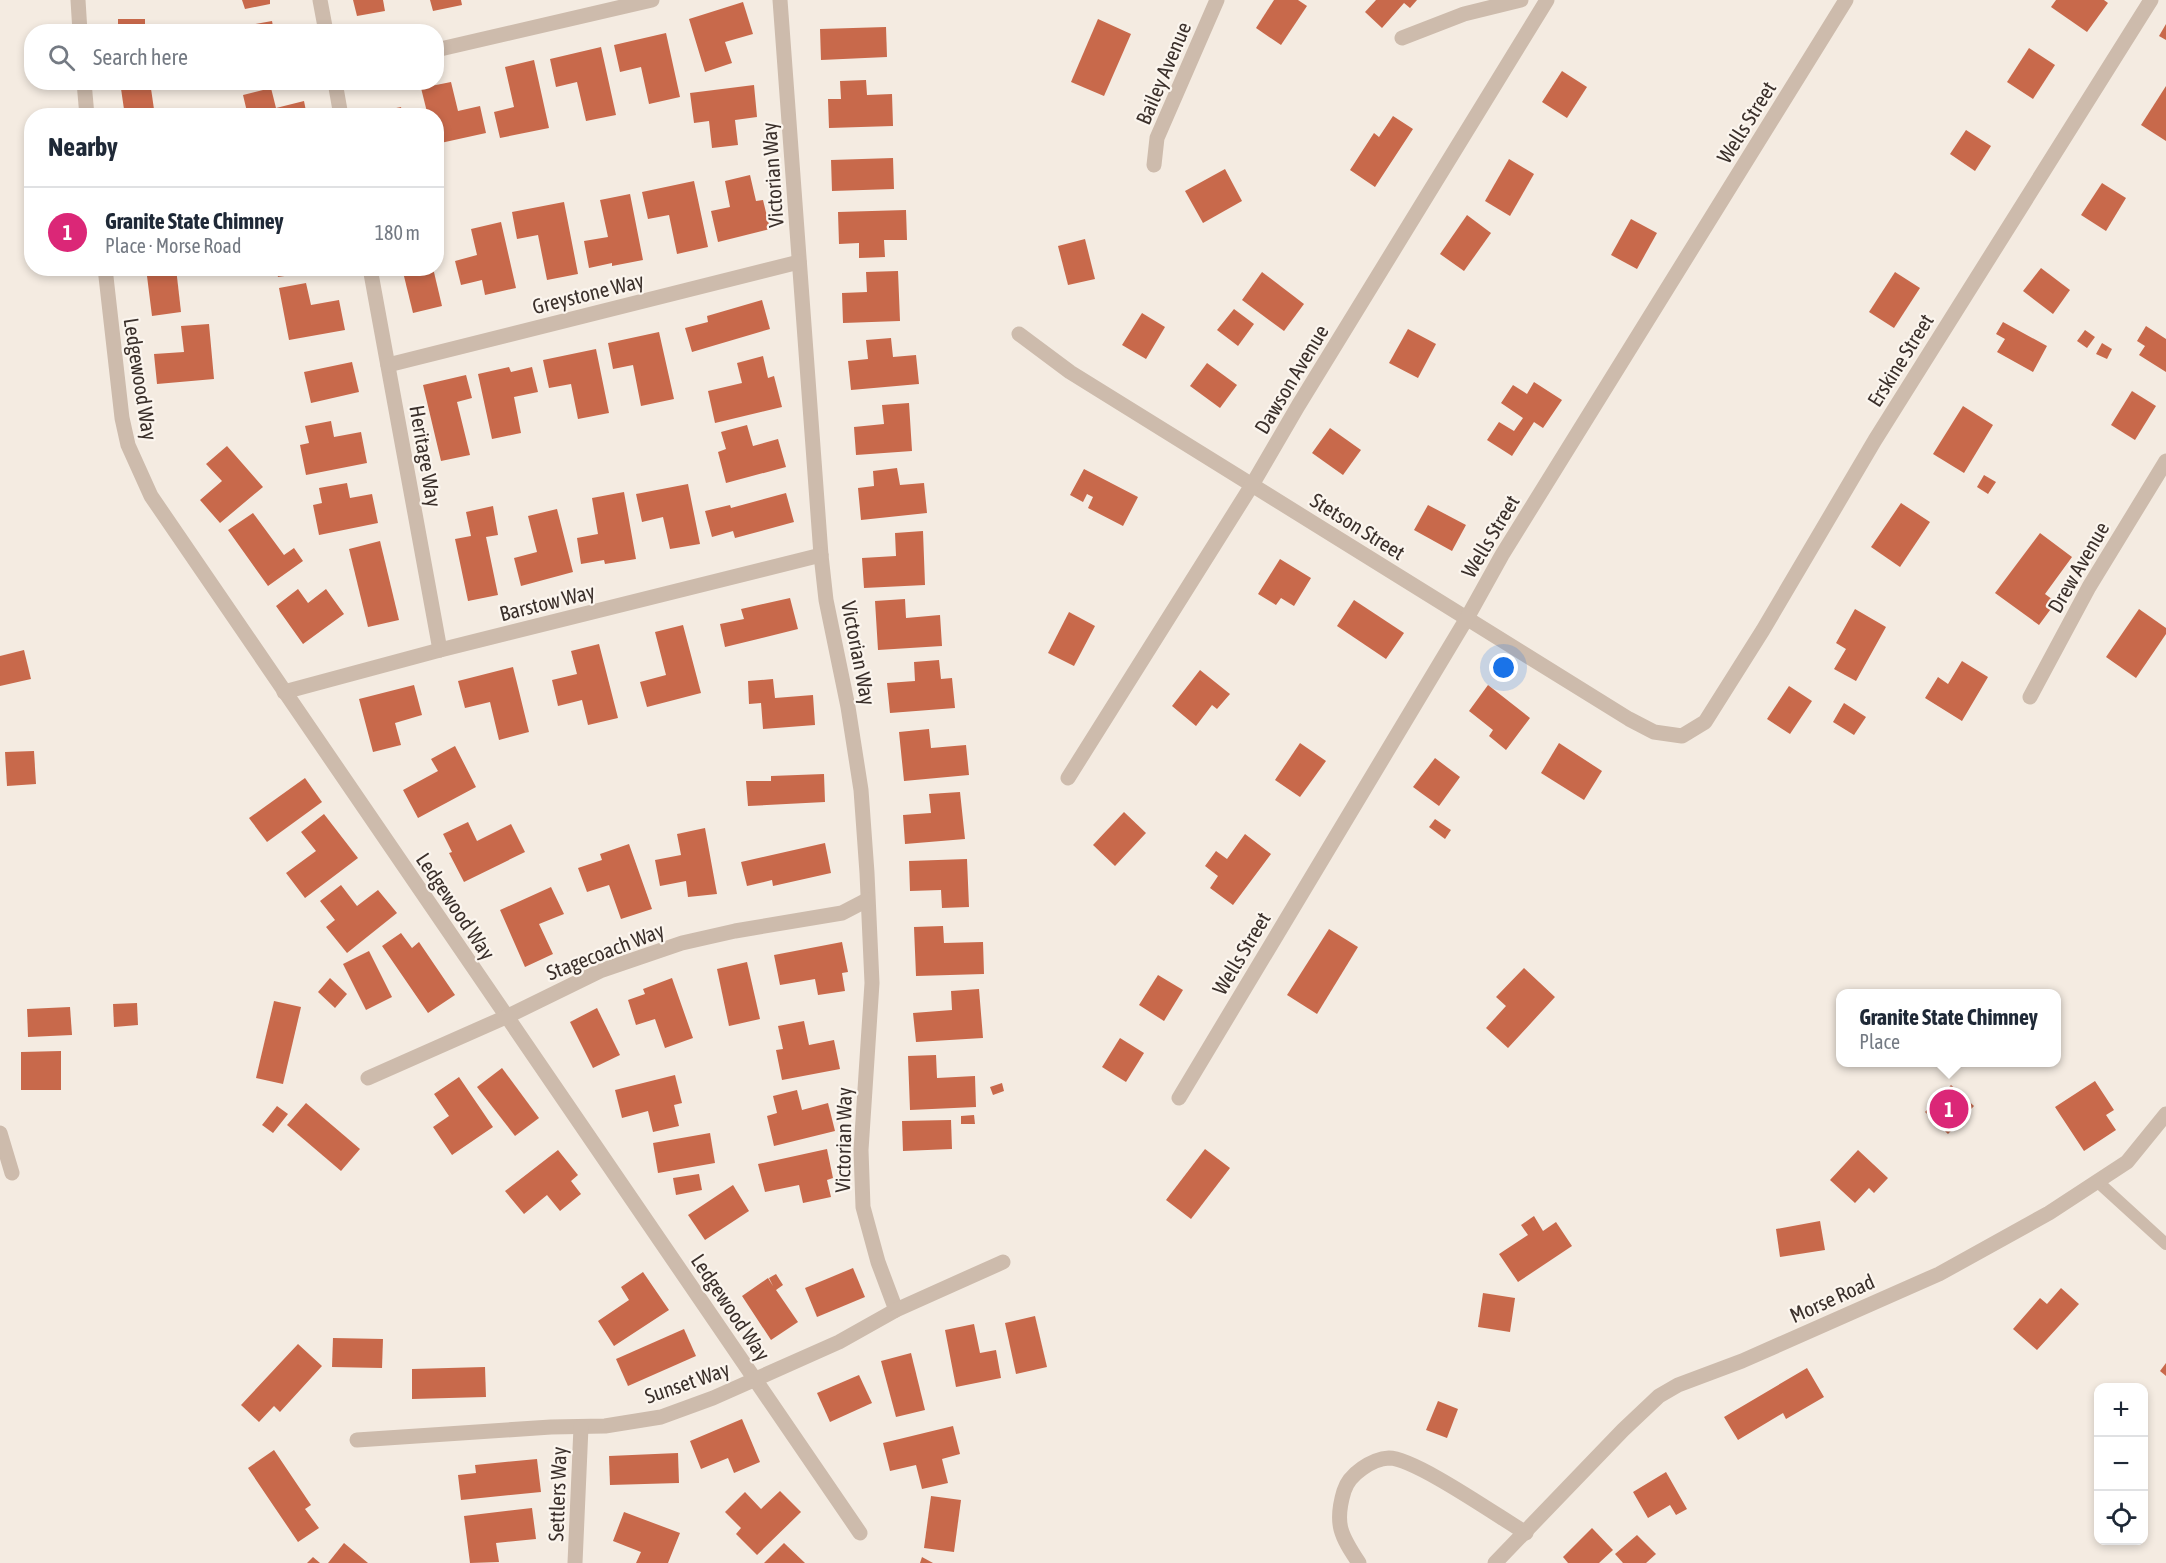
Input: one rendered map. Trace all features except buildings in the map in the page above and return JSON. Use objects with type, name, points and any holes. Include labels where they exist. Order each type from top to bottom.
[{"type":"street","points":[[78,0],[80,24]]},
{"type":"street","points":[[320,0],[324,24]]},
{"type":"street","points":[[444,48],[652,0]]},
{"type":"street","name":"Victorian Way","points":[[780,0],[826,600],[848,707],[861,790],[872,984],[861,1150],[863,1207],[878,1262],[896,1310]]},
{"type":"street","name":"Bailey Avenue","points":[[1154,165],[1157,138],[1217,0]]},
{"type":"street","points":[[1402,38],[1464,14],[1521,0]]},
{"type":"street","name":"Dawson Avenue","points":[[1068,778],[1252,485],[1547,0]]},
{"type":"street","name":"Wells Street","points":[[1179,1098],[1467,618],[1502,555],[1846,0]]},
{"type":"street","name":"Erskine Street","points":[[1682,736],[1705,722],[1763,630],[1875,440],[2151,0]]},
{"type":"street","points":[[85,90],[86,108]]},
{"type":"street","points":[[337,90],[340,108]]},
{"type":"street","name":"Greystone Way","points":[[388,365],[799,262]]},
{"type":"street","name":"Ledgewood Way","points":[[106,276],[122,417],[128,445],[151,496],[860,1533]]},
{"type":"street","name":"Heritage Way","points":[[371,276],[440,650]]},
{"type":"street","name":"Stetson Street","points":[[1018,334],[1070,372],[1629,719],[1654,732],[1682,736]]},
{"type":"street","name":"Drew Avenue","points":[[2030,697],[2089,587],[2166,461]]},
{"type":"street","name":"Barstow Way","points":[[284,692],[440,650],[822,555]]},
{"type":"street","name":"Stagecoach Way","points":[[368,1078],[506,1017],[600,970],[682,943],[735,931],[842,913],[867,900]]},
{"type":"street","name":"Morse Road","points":[[1495,1563],[1623,1430],[1659,1396],[1678,1384],[1742,1361],[1939,1274],[2049,1213],[2127,1162],[2166,1114]]},
{"type":"street","points":[[0,1133],[12,1173]]},
{"type":"street","name":"Sunset Way","points":[[357,1440],[551,1427],[605,1426],[661,1417],[839,1342],[896,1310],[1004,1262]]},
{"type":"street","name":"Settlers Way","points":[[575,1563],[580,1427]]},
{"type":"street","points":[[1359,1563],[1342,1538],[1338,1510],[1346,1485],[1363,1466],[1389,1458],[1416,1466],[1526,1533]]},
{"type":"lane","points":[[2098,1182],[2166,1244]]},
{"type":"place","name":"Granite State Chimney","points":[[1949,1109]]}]
